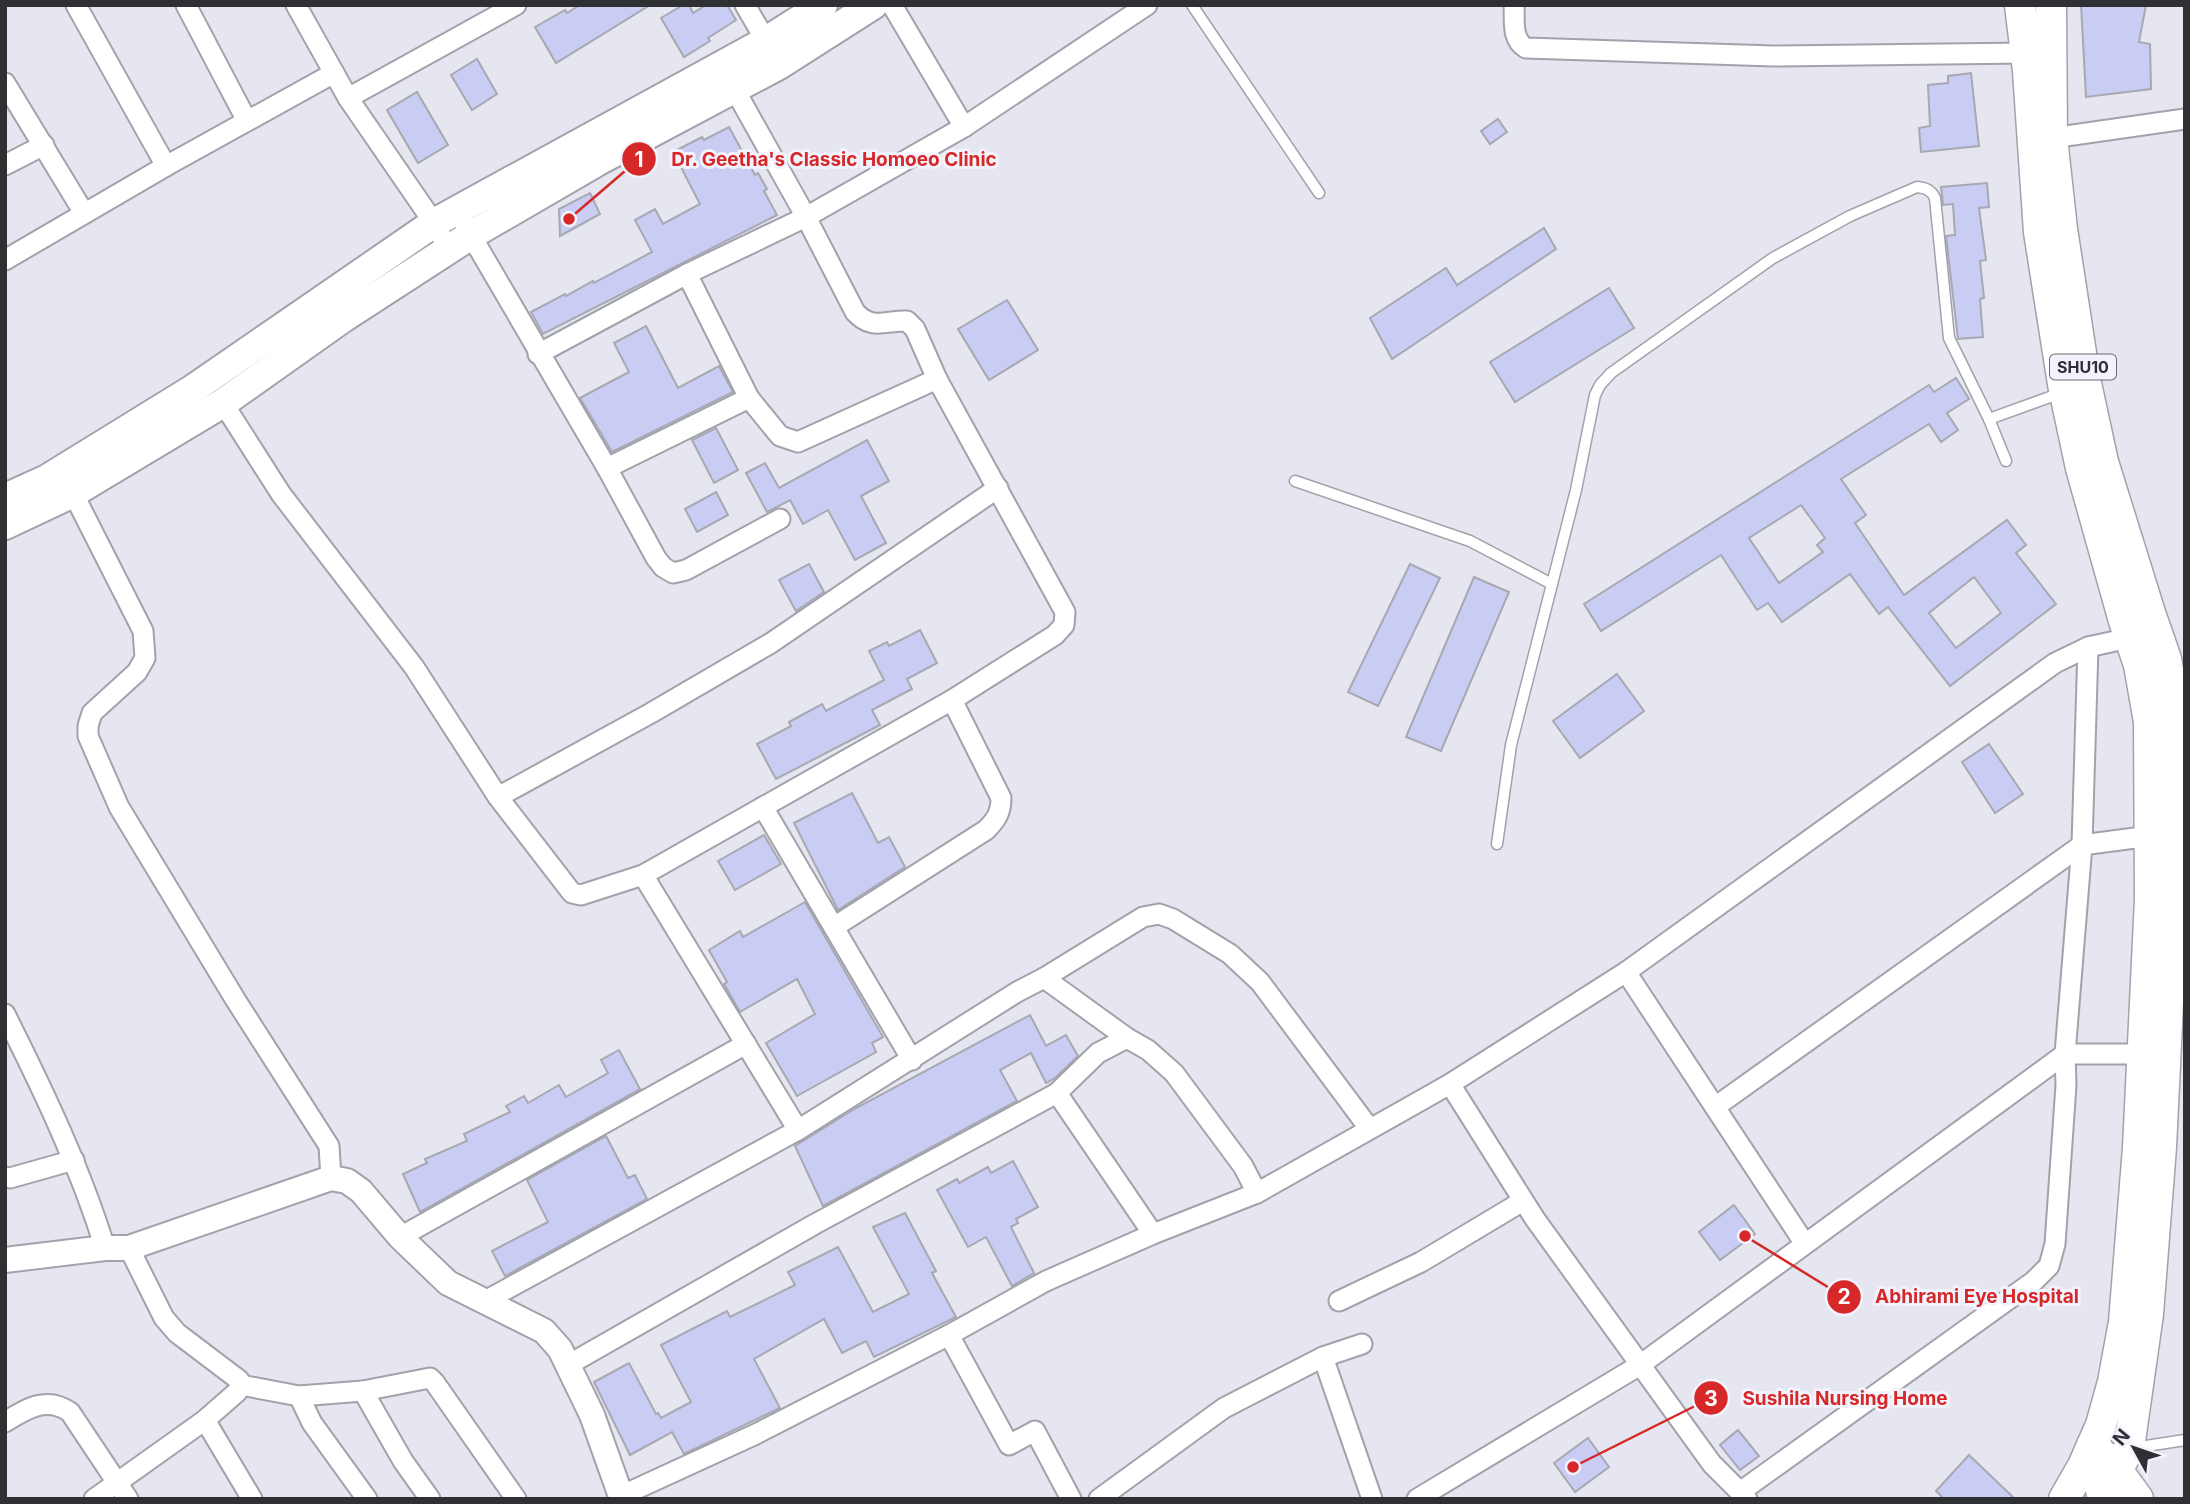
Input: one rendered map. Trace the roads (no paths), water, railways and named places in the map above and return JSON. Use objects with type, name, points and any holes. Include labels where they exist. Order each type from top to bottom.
[{"type":"highway","points":[[2093,1446],[2111,1483],[2137,1499]]},
{"type":"main road","points":[[5,498],[47,479],[194,389],[445,217],[765,41],[823,5]]},
{"type":"main road","points":[[5,525],[73,493],[223,403],[343,318],[460,242],[602,159],[735,90],[873,5]]},
{"type":"main road","name":"SHU10","points":[[2020,5],[2039,232],[2064,391],[2081,468],[2129,638],[2139,665],[2171,721],[2150,835],[2153,1054],[2161,1147],[2148,1314],[2111,1483]]},
{"type":"main road","name":"SHU10","points":[[2051,5],[2052,138],[2070,290],[2103,462],[2166,659],[2171,721],[2173,900],[2138,1149],[2124,1322],[2113,1382],[2093,1446],[2064,1499]]},
{"type":"street","points":[[76,5],[166,166]]},
{"type":"street","points":[[186,5],[247,121]]},
{"type":"street","points":[[296,5],[348,98],[445,217],[538,354],[663,567],[673,573],[686,570],[780,519]]},
{"type":"street","points":[[348,98],[516,5]]},
{"type":"street","points":[[745,5],[765,41]]},
{"type":"street","points":[[892,5],[964,127]]},
{"type":"street","points":[[538,354],[687,274],[806,217],[964,127],[1147,5]]},
{"type":"street","points":[[1514,5],[1515,32],[1521,44],[1527,48],[1773,56],[2026,54]]},
{"type":"street","points":[[5,260],[166,166],[334,73]]},
{"type":"street","points":[[5,83],[84,213]]},
{"type":"street","points":[[223,403],[281,494],[414,667],[498,797],[572,893],[581,895],[643,875],[952,700],[1055,635],[1064,625],[1065,612],[937,379],[915,329],[908,321],[873,324],[862,320],[855,312],[735,90]]},
{"type":"street","points":[[2052,138],[2185,120]]},
{"type":"street","points":[[5,165],[44,145]]},
{"type":"street","points":[[445,217],[460,242]]},
{"type":"street","points":[[687,274],[749,398],[780,436],[798,442],[937,379]]},
{"type":"street","points":[[607,468],[749,398]]},
{"type":"street","points":[[498,797],[771,643],[998,488]]},
{"type":"street","points":[[73,493],[143,631],[145,658],[137,672],[92,713],[88,736],[119,807],[235,999],[329,1146],[331,1178]]},
{"type":"street","points":[[5,1260],[117,1248],[331,1178],[347,1181],[361,1191],[400,1237],[447,1283],[544,1331],[561,1349],[592,1415],[621,1497],[756,1434],[949,1335],[1046,1281],[1256,1193],[1450,1084],[1626,972],[2055,663],[2088,648],[2129,638]]},
{"type":"street","points":[[1450,1084],[1523,1201],[1712,1464],[1743,1495],[2034,1281],[2049,1266],[2055,1244],[2066,1085],[2065,1054],[2082,845],[2088,648]]},
{"type":"street","points":[[834,927],[986,830],[997,818],[1001,810],[1001,798],[952,700]]},
{"type":"street","points":[[764,807],[912,1060]]},
{"type":"street","points":[[1715,1107],[2082,845],[2150,835]]},
{"type":"street","points":[[643,875],[798,1130]]},
{"type":"street","points":[[485,1301],[798,1130],[1017,992],[1143,917],[1159,914],[1173,919],[1230,954],[1260,982],[1369,1128]]},
{"type":"street","points":[[1626,972],[1805,1244]]},
{"type":"street","points":[[1044,978],[1148,1050],[1174,1073],[1243,1166],[1256,1193]]},
{"type":"street","points":[[5,1014],[91,1202],[117,1248],[177,1333],[233,1374],[241,1385],[299,1396],[363,1391],[430,1378],[516,1499]]},
{"type":"street","points":[[568,1365],[814,1224],[1057,1093],[1098,1053],[1127,1038]]},
{"type":"street","points":[[400,1237],[746,1044]]},
{"type":"street","points":[[1417,1499],[1640,1365],[2065,1054],[2153,1054]]},
{"type":"street","points":[[1057,1093],[1153,1234]]},
{"type":"street","points":[[5,1177],[10,1178],[74,1160]]},
{"type":"street","points":[[1339,1301],[1421,1262],[1523,1201]]},
{"type":"street","points":[[949,1335],[1009,1445],[1035,1432],[1071,1499]]},
{"type":"street","points":[[1099,1499],[1224,1408],[1323,1357],[1362,1344]]},
{"type":"street","points":[[1323,1357],[1372,1499]]},
{"type":"street","points":[[94,1499],[123,1491],[237,1392],[241,1385]]},
{"type":"street","points":[[363,1391],[403,1461],[430,1499]]},
{"type":"street","points":[[299,1396],[312,1423],[367,1499]]},
{"type":"street","points":[[5,1422],[21,1412],[47,1404],[60,1405],[70,1412],[123,1491]]},
{"type":"street","points":[[205,1420],[252,1499]]},
{"type":"lane","points":[[1192,5],[1318,193]]},
{"type":"lane","points":[[1497,844],[1511,744],[1576,490],[1595,395],[1611,373],[1773,258],[1850,216],[1917,187],[1932,192],[1936,198],[1949,338],[1989,419],[2006,461]]},
{"type":"lane","points":[[1989,419],[2064,391]]},
{"type":"lane","points":[[1295,481],[1470,541],[1552,584]]},
{"type":"lane","points":[[2111,1483],[2185,1440]]},
{"type":"place","name":"Dr. Geetha's Classic Homoeo Clinic","points":[[569,219]]},
{"type":"place","name":"Abhirami Eye Hospital","points":[[1745,1236]]},
{"type":"place","name":"Sushila Nursing Home","points":[[1573,1467]]}]
